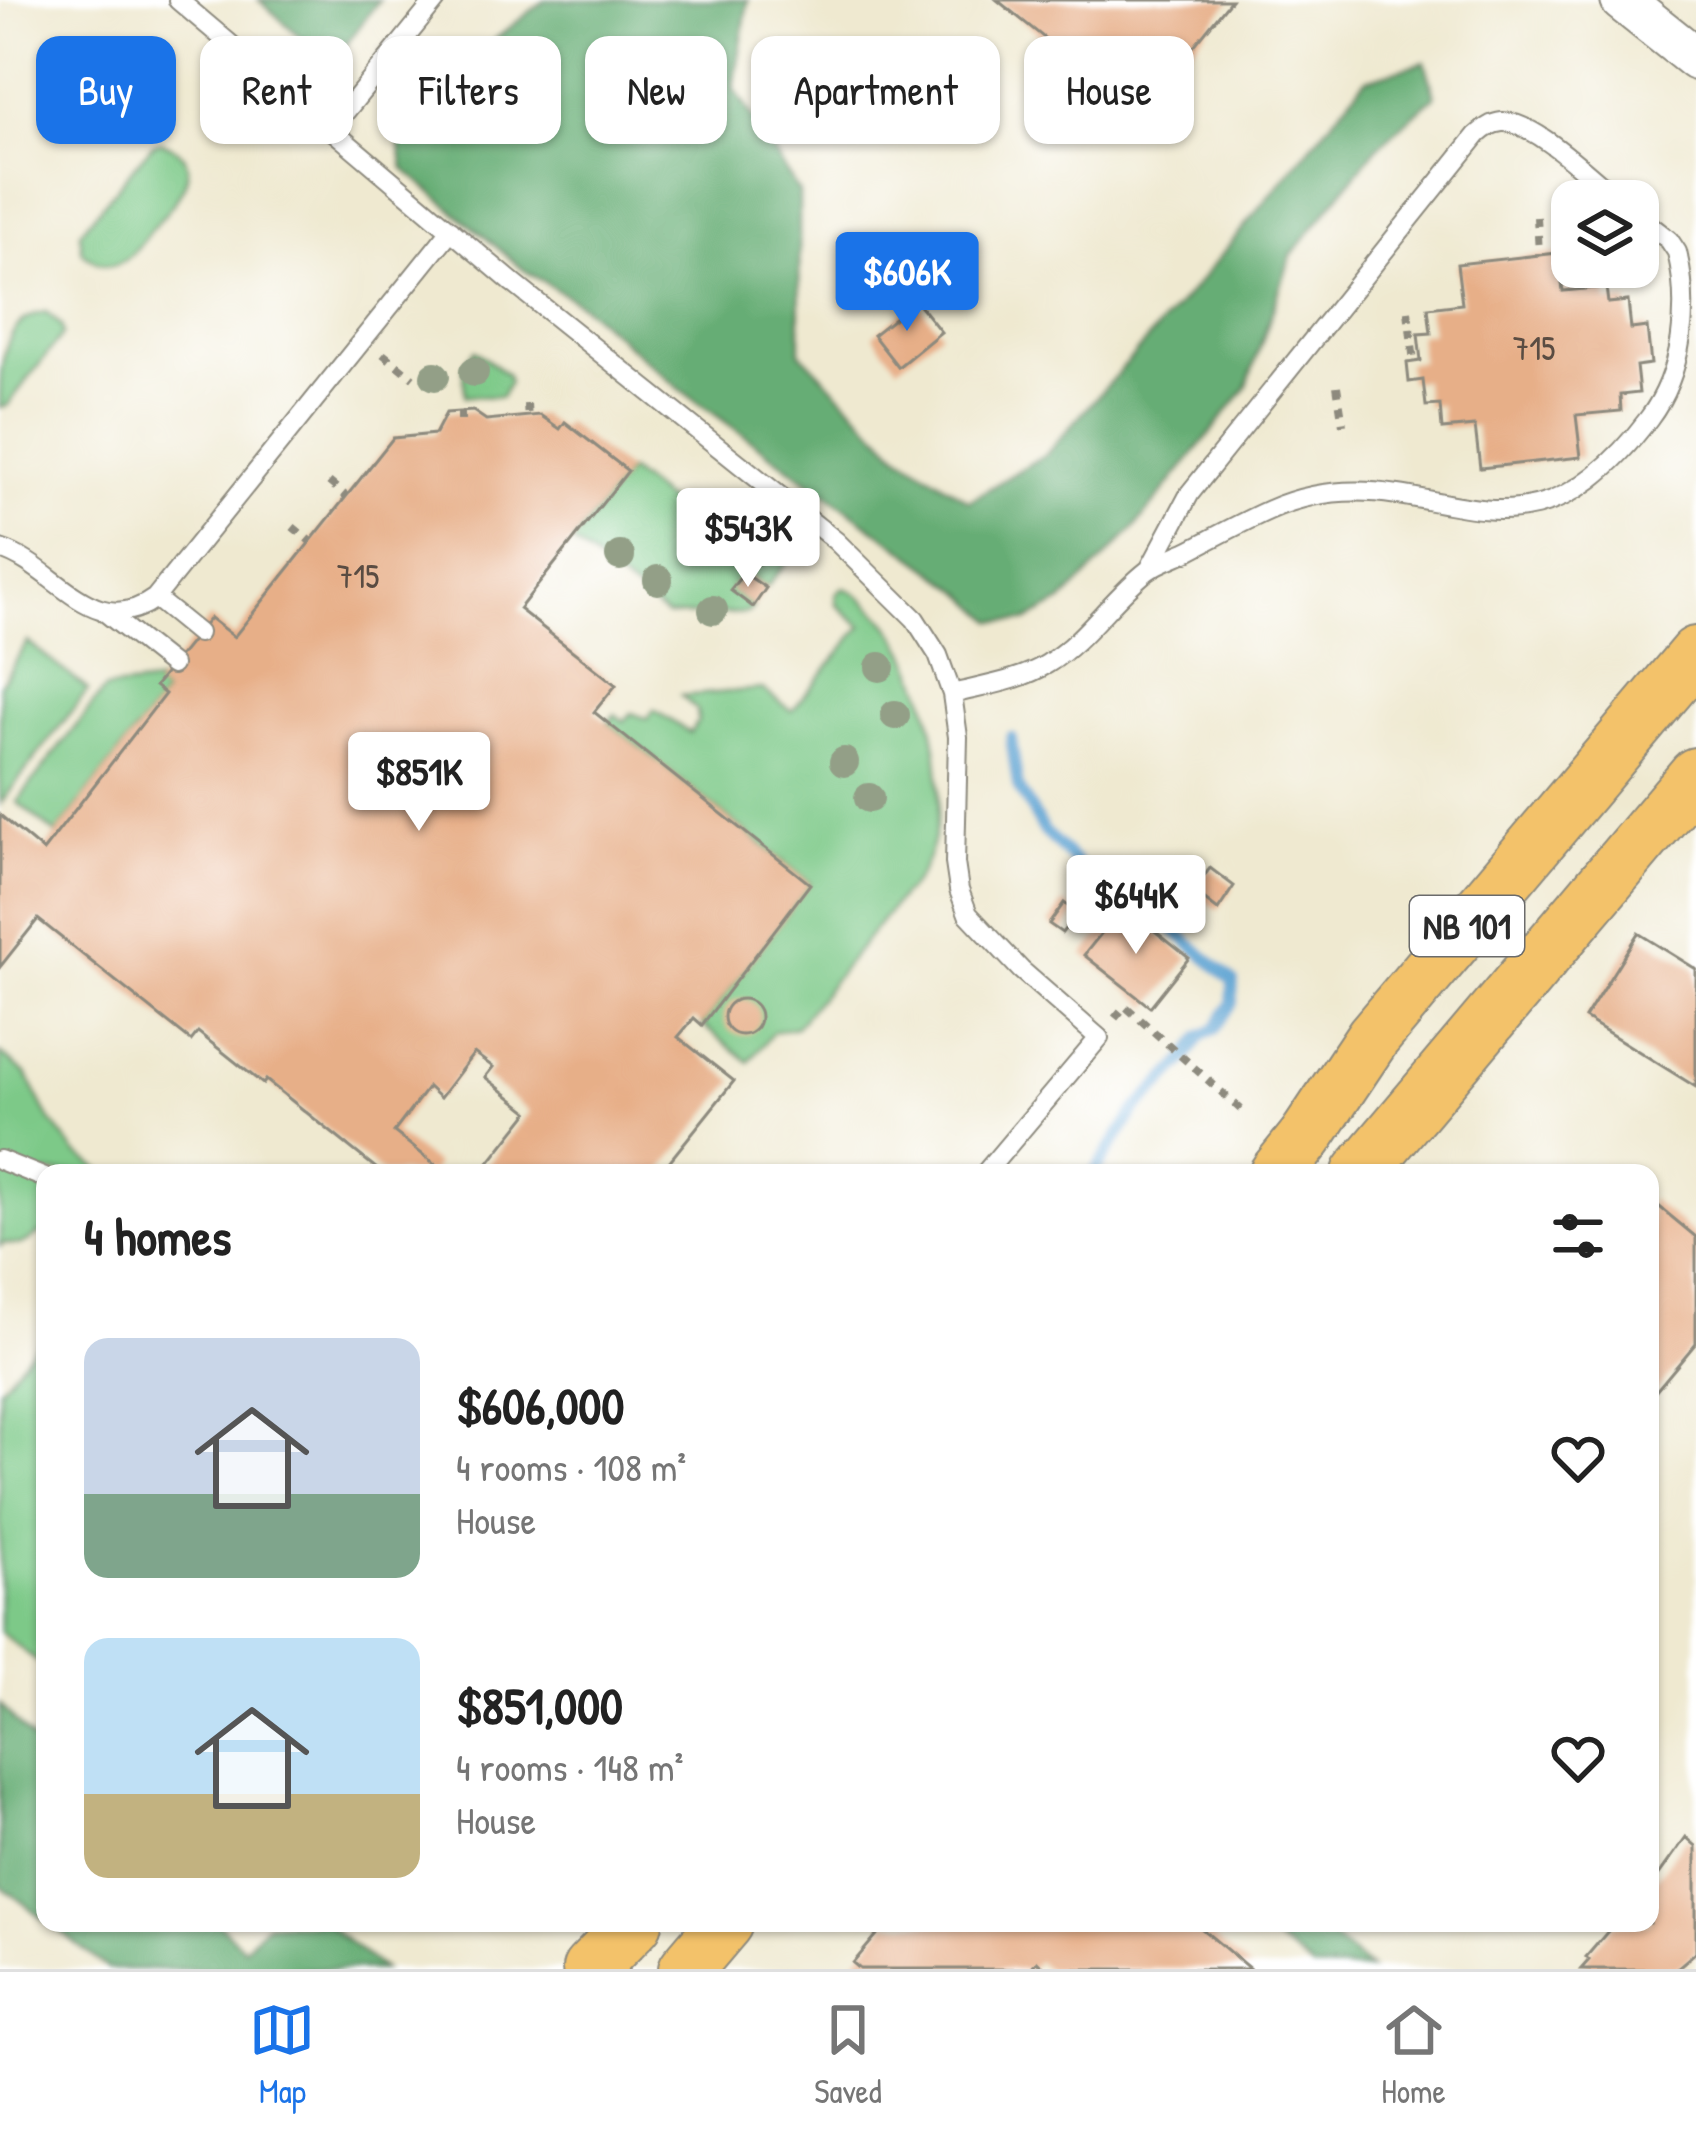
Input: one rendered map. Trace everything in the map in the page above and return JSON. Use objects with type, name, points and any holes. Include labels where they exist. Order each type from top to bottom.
[{"type":"main road","name":"NB 101","points":[[1284,1164],[1373,1037],[1696,654]]},
{"type":"main road","name":"NB 101","points":[[1368,1164],[1696,775]]},
{"type":"main road","points":[[590,1969],[626,1932]]},
{"type":"main road","points":[[654,1969],[658,1932]]},
{"type":"main road","points":[[686,1969],[717,1932]]},
{"type":"street","points":[[1622,0],[1696,59]]},
{"type":"lane","points":[[178,0],[221,36]]},
{"type":"lane","points":[[353,102],[436,0]]},
{"type":"lane","points":[[952,694],[1026,675],[1046,665],[1150,568],[1190,493],[1489,125],[1501,122],[1528,128],[1594,180]]},
{"type":"lane","points":[[351,144],[836,541],[916,619],[938,655],[952,694],[958,737],[956,863],[968,914],[1021,970],[1099,1038],[993,1164]]},
{"type":"lane","points":[[104,611],[129,612],[155,598],[451,230]]},
{"type":"lane","points":[[1150,568],[1273,508],[1330,491],[1395,493],[1491,511],[1548,504],[1593,479],[1657,408],[1681,350],[1677,253],[1659,232]]},
{"type":"lane","points":[[0,549],[22,556],[80,601],[104,611],[172,665]]},
{"type":"lane","points":[[155,598],[198,633]]},
{"type":"lane","points":[[0,1160],[36,1174]]},
{"type":"path","points":[[1537,217],[1539,254]]},
{"type":"path","points":[[1408,310],[1414,362]]},
{"type":"path","points":[[1337,386],[1342,425]]},
{"type":"path","points":[[526,404],[528,421]]},
{"type":"path","points":[[329,482],[347,496]]},
{"type":"path","points":[[292,527],[311,542]]},
{"type":"path","points":[[1099,1038],[1125,1006],[1245,1113]]},
{"type":"green space","points":[[259,0],[379,0],[352,36],[299,36]]},
{"type":"green space","points":[[545,0],[748,0],[734,88],[751,115],[751,144],[769,144],[799,193],[800,352],[897,453],[969,501],[1047,453],[1198,283],[1366,79],[1425,62],[1435,96],[1377,147],[1291,256],[1246,388],[1134,529],[1062,602],[1026,621],[994,621],[964,593],[681,390],[580,304],[524,270],[404,169],[400,144],[561,144],[561,36],[499,36]]},
{"type":"green space","points":[[165,144],[186,161],[184,185],[126,259],[102,264],[82,252],[80,232],[152,145]]},
{"type":"green space","points":[[46,312],[61,325],[63,334],[7,406],[0,408],[2,363],[11,336],[19,324]]},
{"type":"green space","points":[[475,350],[506,374],[509,382],[501,397],[465,396],[463,366]]},
{"type":"green space","points":[[628,471],[733,551],[769,520],[795,545],[794,553],[766,588],[744,573],[731,590],[753,607],[747,613],[667,616],[572,542]]},
{"type":"green space","points":[[843,588],[859,595],[880,615],[916,674],[937,755],[935,835],[923,869],[796,1027],[773,1032],[749,1062],[702,1025],[810,883],[608,723],[615,714],[624,721],[632,713],[647,719],[654,710],[690,733],[698,721],[697,710],[681,696],[762,689],[792,711],[862,626],[837,605],[836,595]]},
{"type":"green space","points":[[28,642],[88,690],[0,804],[0,685]]},
{"type":"green space","points":[[157,683],[165,694],[56,834],[17,802],[105,689]]},
{"type":"green space","points":[[0,1053],[26,1074],[48,1117],[76,1153],[92,1164],[36,1164],[36,1236],[22,1244],[0,1246]]},
{"type":"green space","points":[[36,1344],[36,1661],[0,1632],[0,1388]]},
{"type":"green space","points":[[0,1704],[36,1745],[36,1913],[0,1885]]},
{"type":"green space","points":[[61,1932],[227,1932],[244,1948],[259,1932],[336,1932],[383,1969],[108,1969]]},
{"type":"green space","points":[[1264,1932],[1326,1932],[1370,1969],[1313,1969]]},
{"type":"building","points":[[997,0],[1231,0],[1194,46],[1194,36],[1042,36]]},
{"type":"building","points":[[1551,254],[1551,288],[1606,288],[1608,303],[1628,301],[1631,329],[1647,327],[1651,364],[1636,366],[1639,393],[1620,395],[1621,411],[1576,415],[1581,457],[1480,468],[1475,426],[1442,429],[1440,405],[1426,406],[1423,380],[1409,382],[1407,363],[1421,361],[1418,334],[1431,333],[1428,308],[1462,304],[1457,264]]},
{"type":"building","points":[[916,301],[941,332],[898,367],[873,335]]},
{"type":"building","points":[[473,411],[486,420],[540,415],[560,429],[565,422],[628,471],[519,609],[616,685],[594,712],[810,884],[702,1025],[694,1018],[678,1037],[734,1081],[667,1164],[488,1164],[529,1112],[485,1077],[493,1067],[474,1053],[440,1098],[428,1087],[394,1132],[435,1164],[371,1164],[198,1032],[191,1041],[38,919],[0,967],[0,815],[43,851],[165,694],[155,686],[210,618],[234,637],[393,438],[435,434],[446,413]]},
{"type":"building","points":[[744,573],[766,588],[753,607],[730,590]]},
{"type":"building","points":[[1210,868],[1234,886],[1218,910],[1193,891]]},
{"type":"building","points":[[1064,903],[1077,913],[1062,933],[1049,924]]},
{"type":"building","points":[[1123,906],[1189,958],[1150,1007],[1084,955]]},
{"type":"building","points":[[1638,933],[1696,969],[1696,1087],[1585,1018]]},
{"type":"building","points":[[742,999],[755,1004],[760,1017],[755,1030],[742,1035],[729,1030],[724,1017],[729,1004]]},
{"type":"building","points":[[1659,1206],[1696,1237],[1696,1343],[1659,1387]]},
{"type":"building","points":[[1686,1837],[1696,1846],[1696,1952],[1676,1969],[1581,1969],[1607,1932],[1659,1932],[1659,1874]]},
{"type":"building","points":[[879,1932],[1206,1932],[1250,1969],[1046,1969],[1037,1961],[1030,1969],[860,1969],[853,1963]]},
{"type":"waterway","points":[[1011,738],[1018,787],[1044,831],[1093,879],[1147,906],[1233,981],[1232,1003],[1215,1029],[1201,1036],[1185,1060],[1135,1111],[1100,1164]]}]
